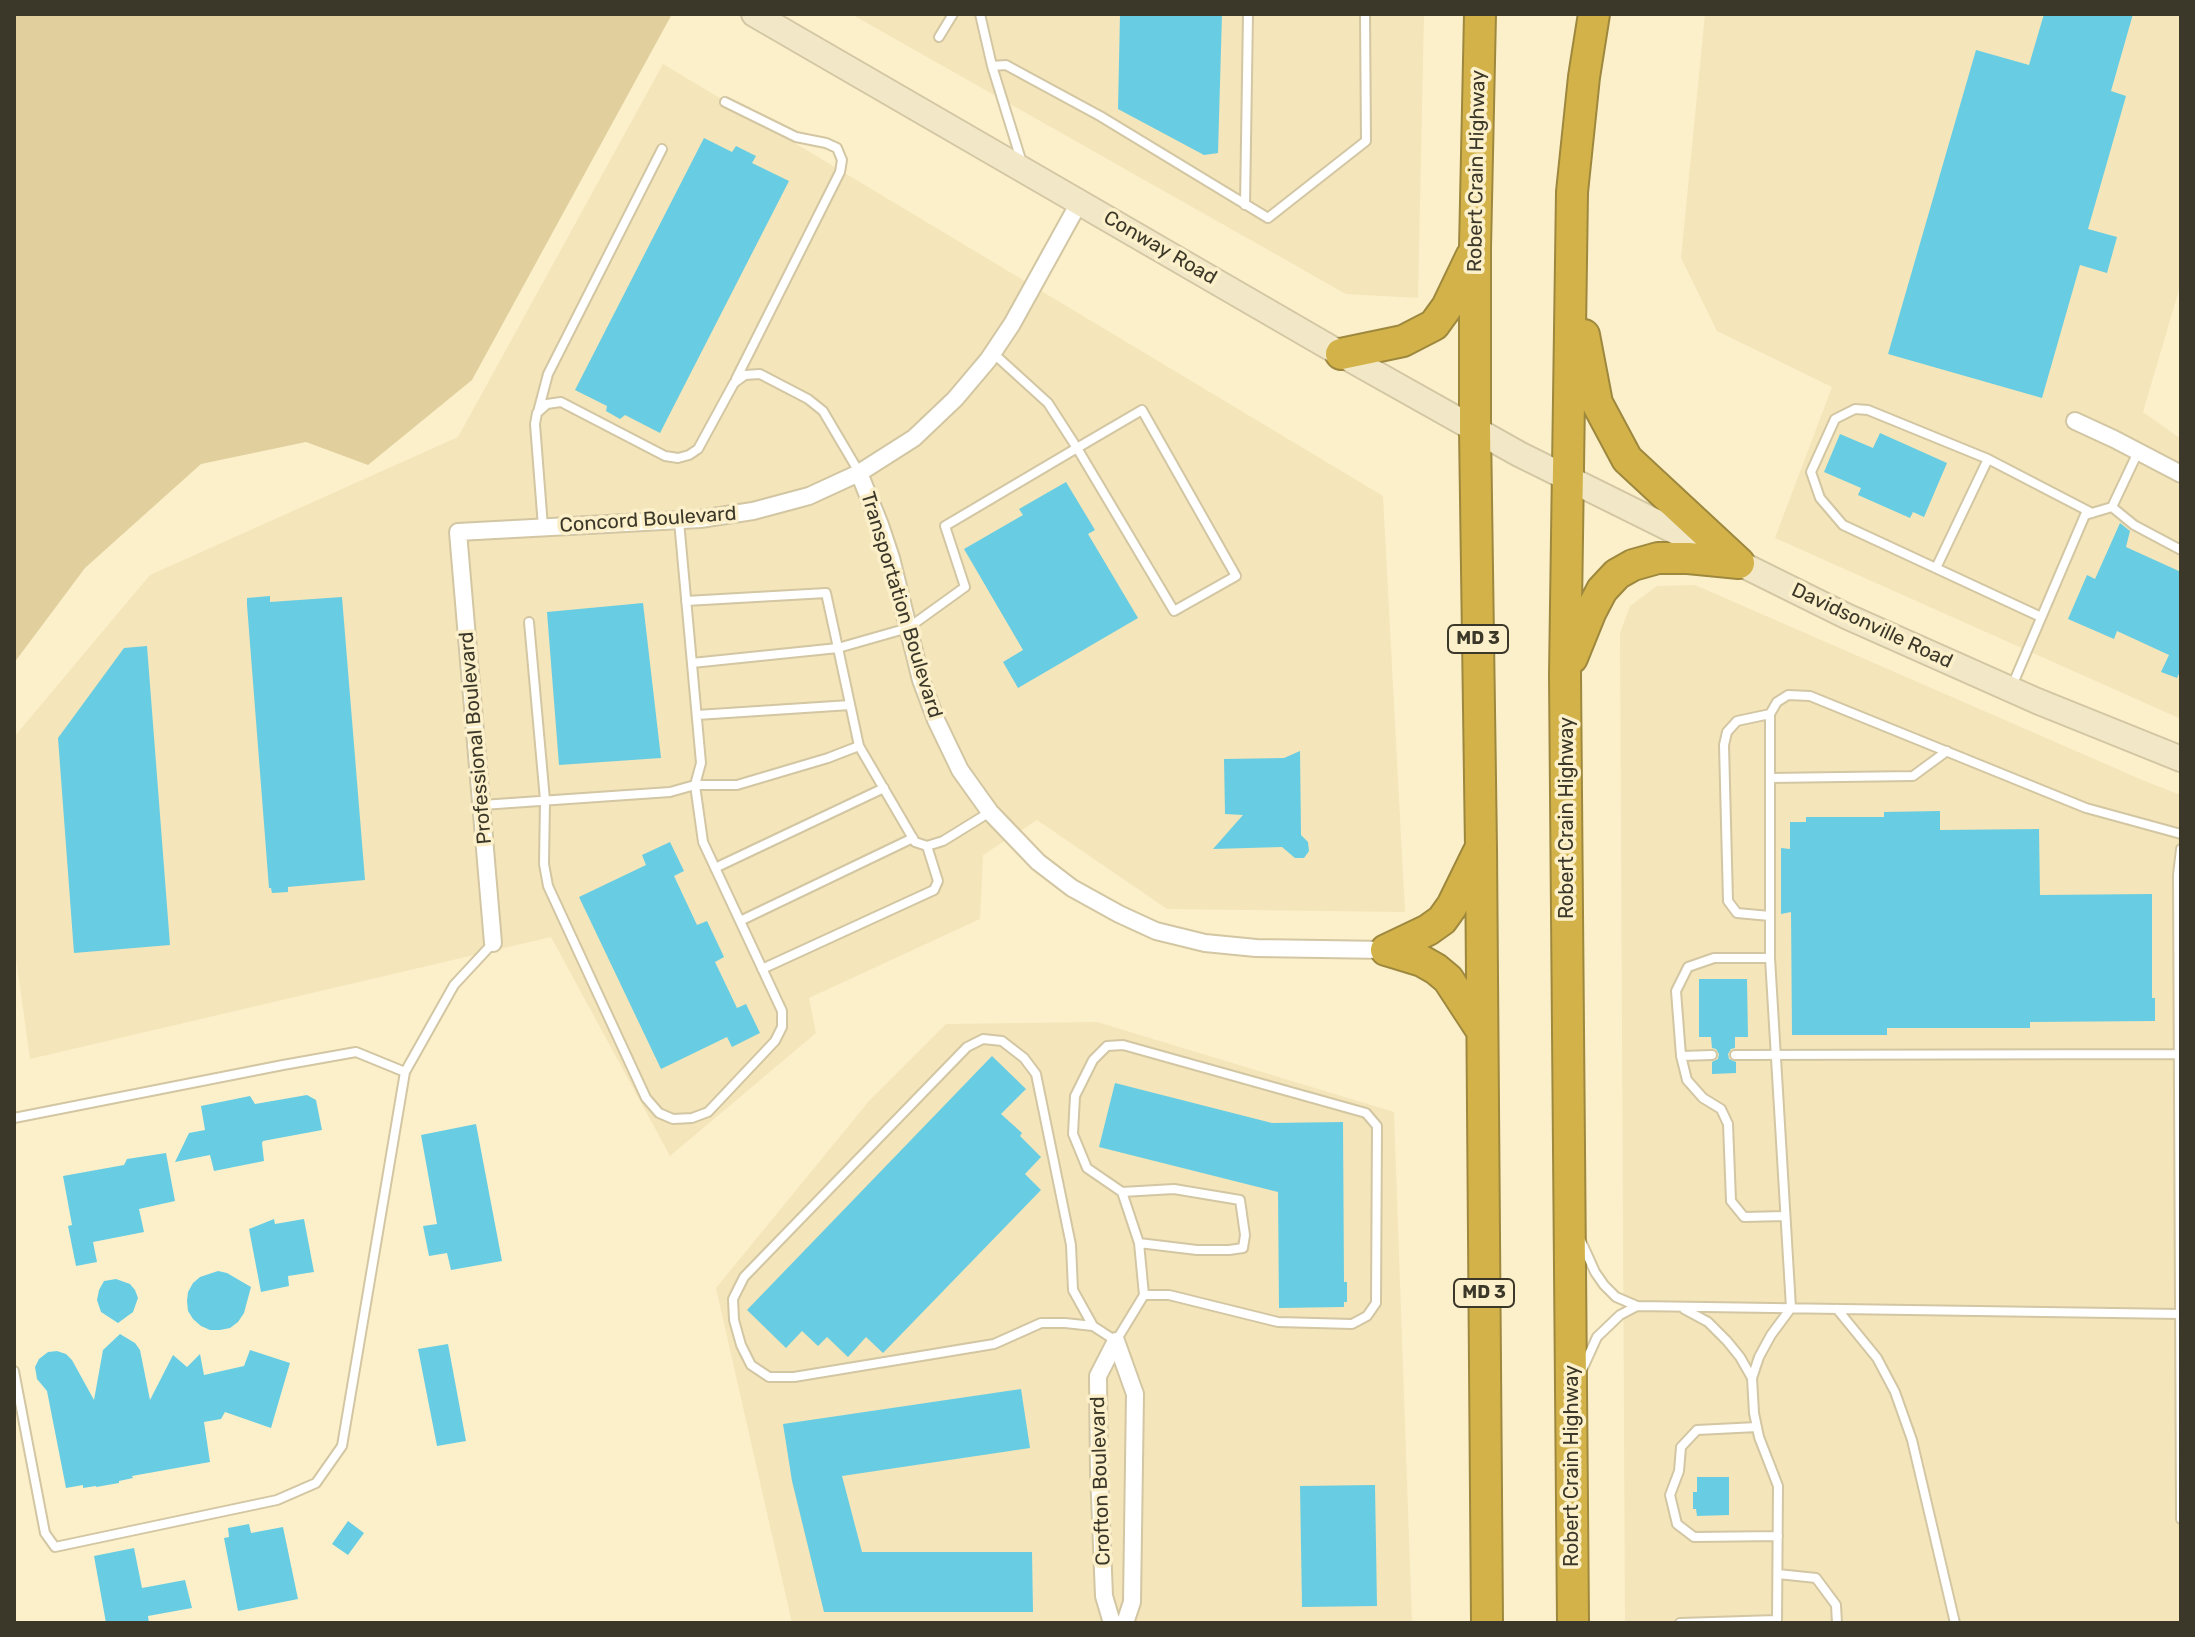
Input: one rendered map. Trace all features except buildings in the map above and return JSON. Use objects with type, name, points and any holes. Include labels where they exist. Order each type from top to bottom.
[{"type":"highway","name":"Robert Crain Highway","points":[[1480,14],[1475,429],[1486,1554],[1492,1616]]},
{"type":"highway","name":"Robert Crain Highway","points":[[1573,1623],[1565,675],[1572,192],[1594,14]]},
{"type":"highway","points":[[1341,354],[1403,341],[1434,325],[1447,307],[1475,248]]},
{"type":"highway","points":[[1572,273],[1597,403],[1612,433],[1627,459],[1654,487],[1739,563]]},
{"type":"highway","points":[[1565,675],[1591,611],[1602,590],[1617,574],[1633,565],[1658,558],[1739,563]]},
{"type":"highway","points":[[1386,950],[1442,920],[1481,848]]},
{"type":"highway","points":[[1386,950],[1422,961],[1448,979],[1482,1031]]},
{"type":"street","name":"Conway Road","points":[[754,14],[1341,354],[1569,478]]},
{"type":"street","name":"Concord Boulevard","points":[[458,532],[700,519],[767,508],[809,496],[859,473],[914,438],[955,399],[993,353],[1080,201]]},
{"type":"street","points":[[2075,421],[2181,474]]},
{"type":"street","name":"Transportation Boulevard","points":[[859,473],[891,558],[921,680],[936,720],[960,770],[990,812],[1038,862],[1072,888],[1156,931],[1205,943],[1256,948],[1386,950]]},
{"type":"street","name":"Davidsonville Road","points":[[1569,478],[1846,616],[2010,689],[2181,759]]},
{"type":"street","name":"Professional Boulevard","points":[[458,532],[493,943]]},
{"type":"street","name":"Crofton Boulevard","points":[[1112,1623],[1104,1596],[1098,1376],[1116,1341]]},
{"type":"street","name":"Crofton Boulevard","points":[[1116,1341],[1135,1394],[1132,1602],[1125,1623]]},
{"type":"lane","points":[[939,37],[953,14]]},
{"type":"lane","points":[[980,14],[992,66],[1024,169]]},
{"type":"lane","points":[[1245,205],[1248,14]]},
{"type":"lane","points":[[992,66],[1006,65],[1100,116],[1268,218],[1366,141],[1365,14]]},
{"type":"lane","points":[[537,413],[547,404],[561,402],[665,456],[678,458],[698,449],[840,172],[842,160],[837,148],[796,137],[725,102]]},
{"type":"lane","points":[[543,528],[535,424],[548,374],[662,149]]},
{"type":"lane","points":[[692,663],[838,648],[908,628],[965,587],[945,526],[1077,448],[1142,410],[1236,576],[1174,611],[1077,448],[1048,403],[993,353]]},
{"type":"lane","points":[[734,383],[745,375],[760,374],[808,399],[823,411],[859,473]]},
{"type":"lane","points":[[2041,617],[1843,525],[1820,498],[1811,472],[1835,419],[1855,409],[1868,410],[1988,459],[2092,513]]},
{"type":"lane","points":[[2010,689],[2085,515],[2112,507],[2138,451]]},
{"type":"lane","points":[[1936,568],[1988,459]]},
{"type":"lane","points":[[2112,507],[2134,525],[2181,550]]},
{"type":"lane","points":[[529,622],[545,800],[544,864],[548,886],[646,1098],[659,1113],[673,1119],[692,1118],[708,1112],[775,1041],[782,1027],[782,1011],[703,842],[695,785],[701,763],[679,521]]},
{"type":"lane","points":[[686,601],[826,593],[859,746],[915,842],[927,846],[943,841],[990,812]]},
{"type":"lane","points":[[1680,1623],[1777,1621],[1778,1486],[1757,1427],[1752,1378],[1771,1335],[1791,1308],[1770,958],[1770,714],[1777,702],[1788,695],[1810,696],[2086,808],[2181,834]]},
{"type":"lane","points":[[697,715],[850,705]]},
{"type":"lane","points":[[1770,714],[1737,721],[1727,732],[1724,745],[1728,901],[1737,913],[1770,916]]},
{"type":"lane","points":[[482,805],[670,792],[695,785],[737,785],[859,746]]},
{"type":"lane","points":[[1770,778],[1913,776],[1947,751]]},
{"type":"lane","points":[[715,868],[884,788]]},
{"type":"lane","points":[[740,921],[913,838]]},
{"type":"lane","points":[[762,969],[934,890],[938,881],[927,846]]},
{"type":"lane","points":[[2181,849],[2178,875],[2181,1519]]},
{"type":"lane","points":[[14,1371],[45,1533],[55,1547],[277,1500],[316,1483],[342,1446],[405,1072],[454,985],[493,943]]},
{"type":"lane","points":[[1770,958],[1714,958],[1688,967],[1676,991],[1681,1056],[1687,1080],[1703,1098],[1721,1109],[1728,1124],[1731,1201],[1744,1217],[1784,1216]]},
{"type":"lane","points":[[1093,1326],[1073,1290],[1071,1245],[1036,1074],[1024,1058],[1002,1041],[983,1039],[967,1047],[744,1277],[733,1299],[734,1320],[741,1345],[751,1365],[769,1377],[794,1377],[994,1344],[1041,1323],[1093,1326],[1116,1341],[1144,1295],[1139,1243],[1122,1192],[1087,1168],[1073,1134],[1075,1096],[1093,1060],[1107,1046],[1123,1045],[1366,1113],[1377,1126],[1376,1303],[1367,1316],[1352,1324],[1278,1322],[1169,1295],[1144,1295]]},
{"type":"lane","points":[[14,1118],[356,1052],[405,1072]]},
{"type":"lane","points":[[1735,1055],[2179,1054]]},
{"type":"lane","points":[[1681,1056],[1712,1055]]},
{"type":"lane","points":[[1122,1192],[1174,1189],[1240,1200],[1245,1235],[1243,1248],[1197,1250],[1139,1243]]},
{"type":"lane","points":[[1570,1214],[1595,1272],[1604,1285],[1616,1297],[1637,1306],[2180,1314]]},
{"type":"lane","points":[[1572,1392],[1597,1337],[1620,1315],[1637,1306]]},
{"type":"lane","points":[[1680,1307],[1708,1322],[1740,1357],[1752,1378]]},
{"type":"lane","points":[[1837,1309],[1877,1358],[1895,1392],[1912,1440],[1955,1623]]},
{"type":"lane","points":[[1757,1427],[1697,1430],[1681,1447],[1679,1471],[1670,1495],[1677,1524],[1694,1537],[1778,1536]]},
{"type":"lane","points":[[1778,1574],[1816,1578],[1836,1605],[1837,1623]]},
{"type":"shaded area","points":[[14,14],[672,14],[472,380],[368,465],[306,442],[201,464],[85,568],[14,663]]},
{"type":"shaded area","points":[[851,14],[1424,14],[1418,298],[1346,294]]},
{"type":"shaded area","points":[[1705,14],[2181,14],[2181,283],[2143,412],[2181,439],[2181,719],[1775,538],[1832,387],[1717,331],[1681,258]]},
{"type":"shaded area","points":[[663,64],[1383,496],[1405,912],[1167,909],[1037,820],[983,855],[980,919],[809,998],[816,1033],[670,1156],[551,937],[30,1059],[14,944],[14,737],[150,575],[458,437]]},
{"type":"shaded area","points":[[1695,585],[2181,795],[2181,1623],[1625,1623],[1620,633],[1630,606],[1657,586]]},
{"type":"shaded area","points":[[1097,1022],[1394,1112],[1412,1623],[792,1623],[716,1288],[869,1101],[946,1024]]}]
